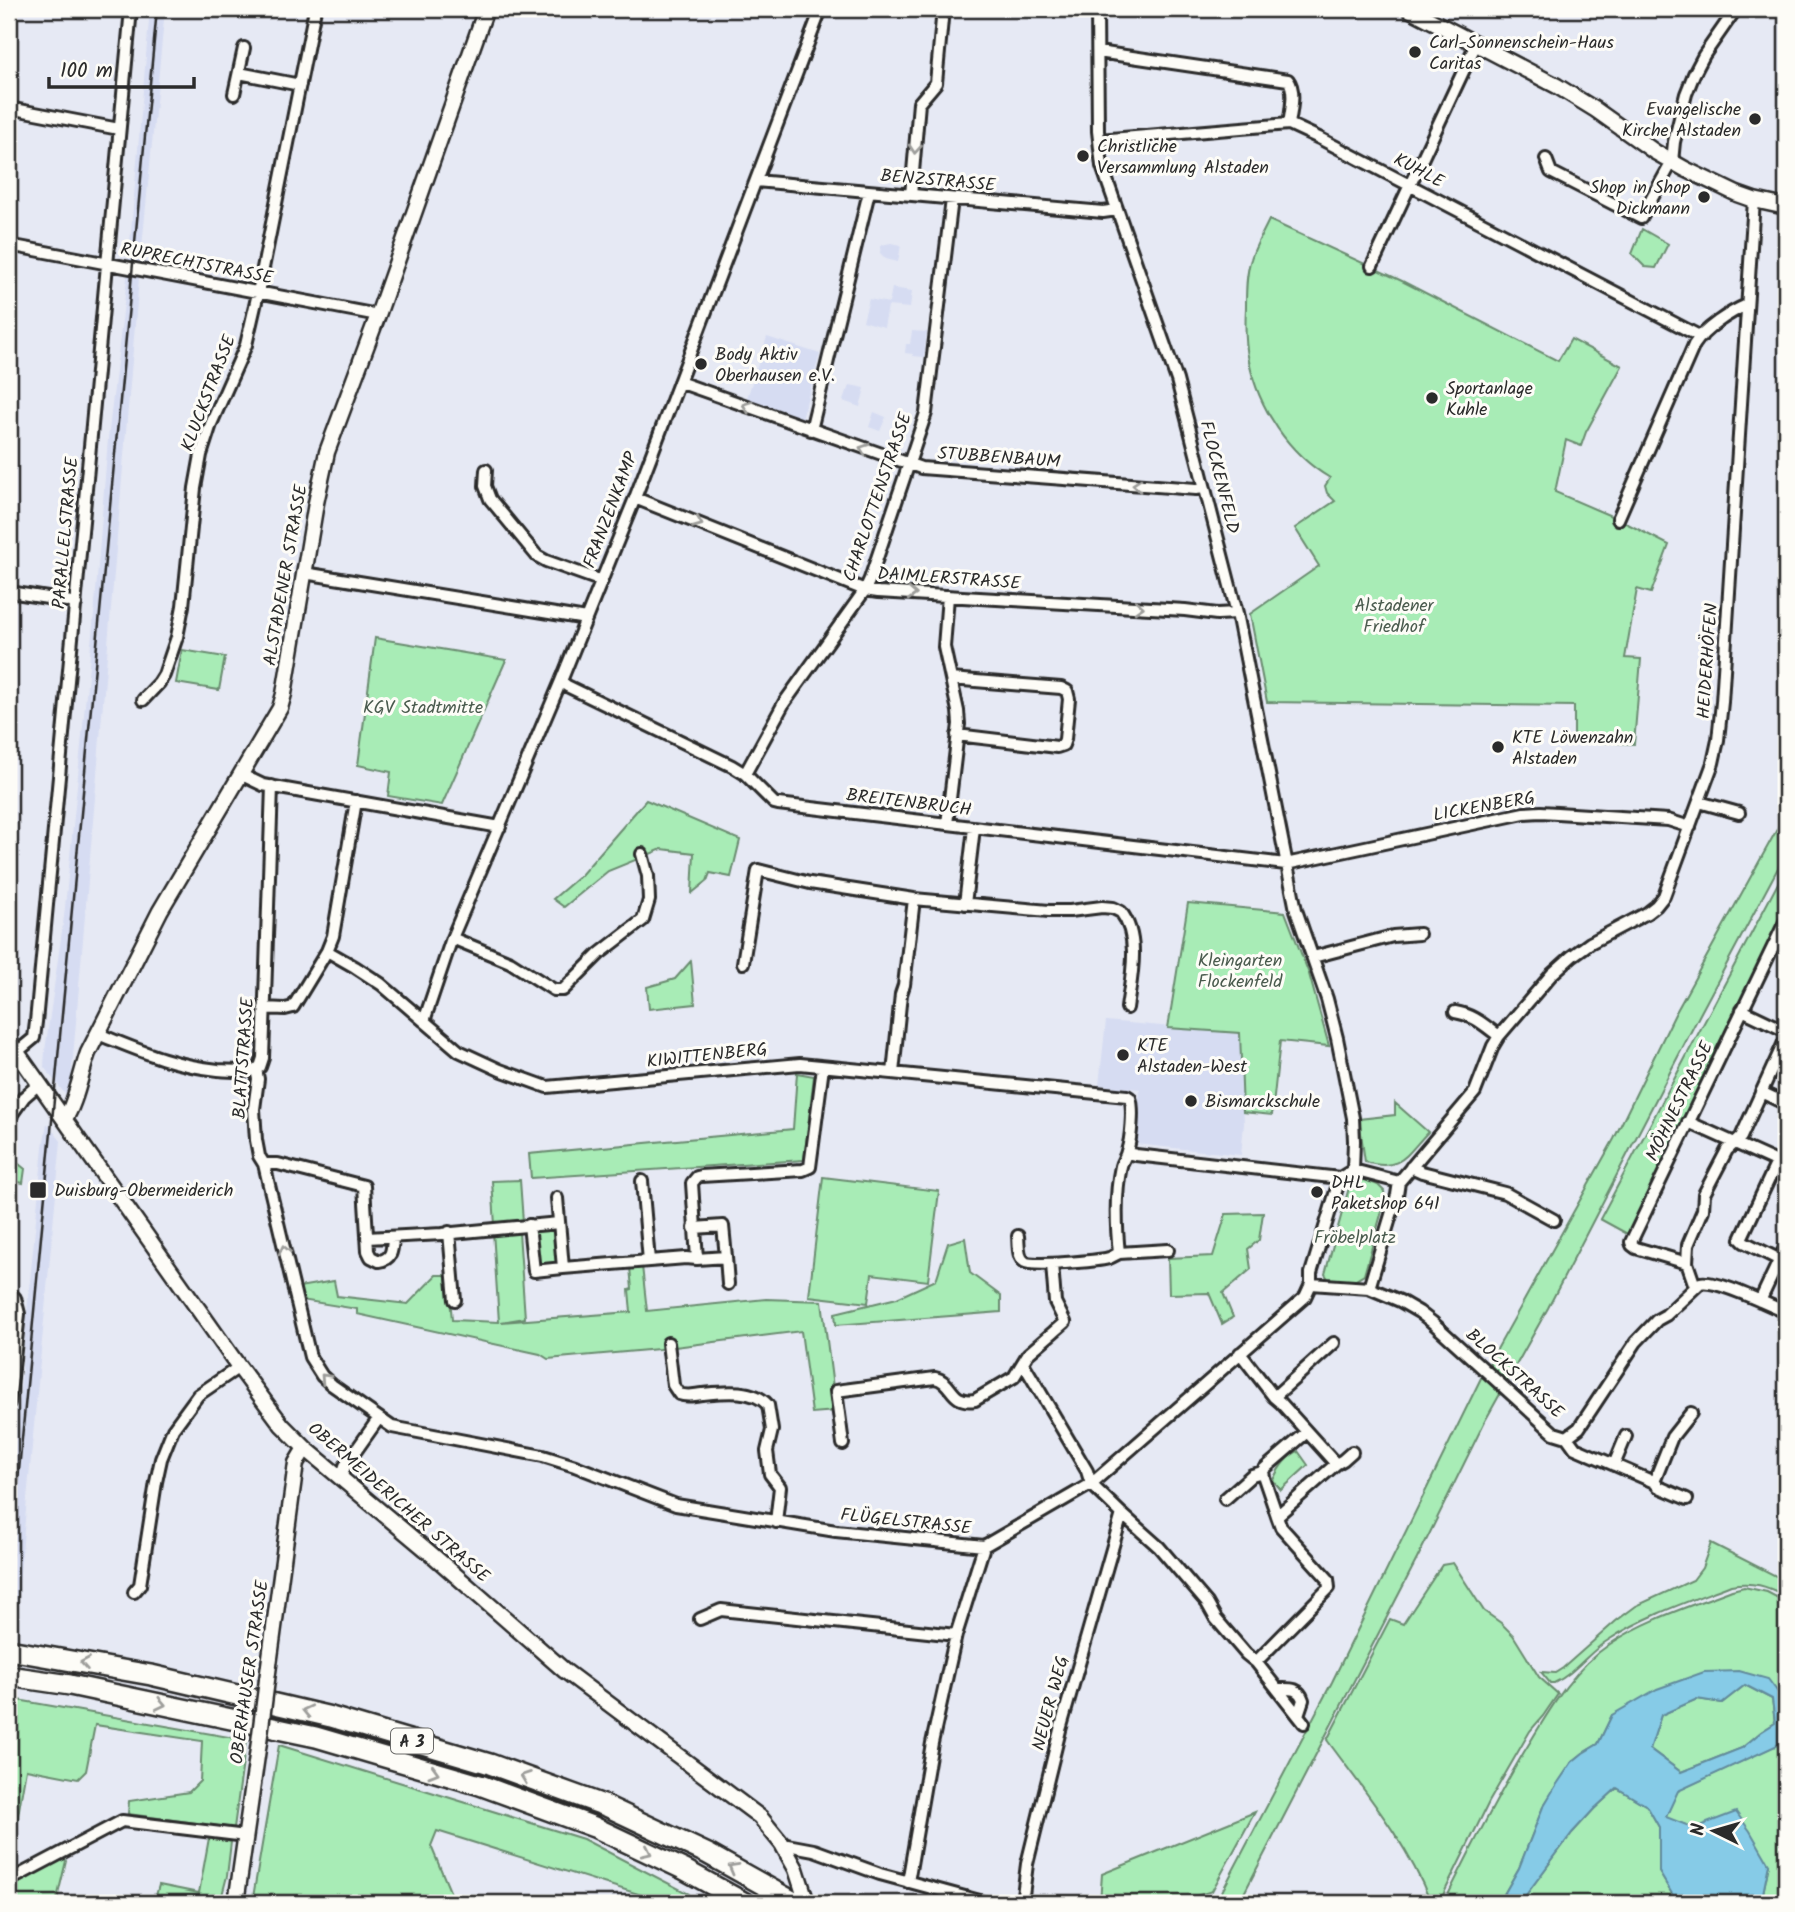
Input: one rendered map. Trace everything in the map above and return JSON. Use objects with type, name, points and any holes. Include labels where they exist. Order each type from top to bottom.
[{"type":"highway","name":"A 3","points":[[9,1650],[152,1675],[318,1714],[490,1764],[606,1806],[708,1854],[799,1903]]},
{"type":"highway","name":"A 3","points":[[9,1676],[70,1685],[316,1737],[480,1786],[594,1827],[685,1870],[745,1903]]},
{"type":"street","name":"PARALLELSTRASSE","points":[[13,1046],[34,1038],[131,9]]},
{"type":"street","name":"KLUCKSTRASSE","points":[[143,700],[159,683],[174,651],[183,606],[201,455],[211,424],[243,352],[258,293],[315,9]]},
{"type":"street","name":"ALSTADENER STRASSE","points":[[64,1119],[73,1105],[88,1053],[160,911],[282,703],[323,466],[486,9]]},
{"type":"street","name":"FRANZENKAMP","points":[[424,1021],[452,938],[635,498],[819,9]]},
{"type":"street","points":[[911,195],[919,103],[936,83],[943,9]]},
{"type":"street","name":"FLOCKENFELD","points":[[1097,9],[1099,140],[1102,166],[1177,380],[1237,613],[1296,910],[1333,1020],[1354,1130],[1353,1170]]},
{"type":"street","points":[[1409,9],[1580,99],[1672,162],[1728,191],[1786,207]]},
{"type":"street","points":[[1546,159],[1551,172],[1641,218],[1672,162],[1674,142],[1690,83],[1704,55],[1736,9]]},
{"type":"street","points":[[1371,266],[1476,44]]},
{"type":"street","points":[[234,94],[244,48]]},
{"type":"street","points":[[1098,52],[1288,80],[1292,84],[1289,124],[1099,140]]},
{"type":"street","points":[[239,73],[300,85]]},
{"type":"street","points":[[9,108],[119,130]]},
{"type":"street","name":"KUHLE","points":[[1289,124],[1701,337]]},
{"type":"street","name":"BENZSTRASSE","points":[[756,181],[1103,212],[1117,210]]},
{"type":"street","points":[[811,429],[869,192]]},
{"type":"street","name":"CHARLOTTENSTRASSE","points":[[746,774],[784,703],[865,590],[927,408],[952,199]]},
{"type":"street","name":"HEIDERHÖFEN","points":[[1369,1288],[1399,1182],[1475,1092],[1493,1046],[1552,975],[1578,951],[1656,906],[1667,888],[1713,763],[1720,728],[1754,200]]},
{"type":"street","name":"RUPRECHTSTRASSE","points":[[9,244],[378,315]]},
{"type":"street","points":[[1618,519],[1690,353],[1701,337],[1734,311],[1747,305]]},
{"type":"street","name":"STUBBENBAUM","points":[[679,382],[921,468],[1205,488]]},
{"type":"street","points":[[486,470],[485,486],[490,499],[537,556],[602,580]]},
{"type":"street","name":"DAIMLERSTRASSE","points":[[635,498],[865,590],[1217,614],[1237,613]]},
{"type":"street","points":[[304,573],[586,619]]},
{"type":"street","points":[[9,592],[76,604]]},
{"type":"street","points":[[947,824],[958,717],[944,641],[948,596]]},
{"type":"street","points":[[951,678],[1061,688],[1067,691],[1069,699],[1065,739],[1063,745],[1057,747],[957,735]]},
{"type":"street","name":"BREITENBRUCH","points":[[561,681],[566,686],[746,774],[776,804],[1286,864]]},
{"type":"street","points":[[242,775],[272,786],[500,827]]},
{"type":"street","name":"BLATTSTRASSE","points":[[272,786],[262,1063],[257,1069],[254,1108],[256,1140],[310,1356],[322,1376],[332,1385],[379,1418]]},
{"type":"street","points":[[264,1008],[293,1007],[327,951],[335,930],[356,801]]},
{"type":"street","points":[[1699,802],[1739,813]]},
{"type":"street","name":"LICKENBERG","points":[[1286,864],[1524,813],[1668,820],[1690,827]]},
{"type":"street","points":[[965,904],[974,828]]},
{"type":"street","points":[[452,938],[510,962],[554,990],[563,990],[599,954],[643,920],[649,900],[648,876],[642,853]]},
{"type":"street","points":[[743,964],[758,870],[810,883],[914,899],[1057,912],[1096,907],[1118,909],[1129,926],[1134,961],[1127,1008]]},
{"type":"street","points":[[893,1073],[914,899]]},
{"type":"street","name":"MÖHNESTRASSE","points":[[1686,1263],[1636,1248],[1630,1242],[1786,920]]},
{"type":"street","points":[[1312,957],[1393,936],[1419,934]]},
{"type":"street","name":"KIWITTENBERG","points":[[327,951],[381,984],[459,1051],[547,1087],[790,1064],[1110,1094],[1130,1098],[1132,1106],[1127,1153]]},
{"type":"street","points":[[1742,1010],[1786,1031]]},
{"type":"street","points":[[1455,1012],[1476,1018],[1499,1037]]},
{"type":"street","points":[[98,1034],[149,1055],[187,1065],[225,1070],[257,1069]]},
{"type":"street","points":[[1786,1038],[1741,1137],[1727,1150],[1704,1194],[1703,1210],[1688,1245],[1686,1263],[1695,1286],[1702,1282],[1710,1283],[1786,1312]]},
{"type":"street","name":"OBERMEIDERICHER STRASSE","points":[[13,1046],[282,1425],[305,1448],[565,1671],[760,1817],[782,1844],[796,1868],[799,1903]]},
{"type":"street","points":[[697,1259],[692,1183],[697,1177],[803,1170],[810,1167],[823,1067]]},
{"type":"street","points":[[9,1118],[24,1097],[39,1084]]},
{"type":"street","points":[[1761,1092],[1786,1104]]},
{"type":"street","points":[[1688,1122],[1782,1164],[1741,1238],[1780,1259]]},
{"type":"street","points":[[1119,1253],[1116,1219],[1121,1164],[1127,1153],[1340,1178],[1353,1170],[1399,1182]]},
{"type":"street","points":[[264,1164],[278,1164],[364,1186],[369,1254],[379,1261],[386,1259],[391,1255],[393,1237]]},
{"type":"street","points":[[1411,1167],[1505,1194],[1554,1220]]},
{"type":"street","name":"FLÜGELSTRASSE","points":[[379,1418],[396,1428],[543,1456],[676,1505],[836,1531],[984,1546],[1091,1484],[1305,1297],[1340,1178]]},
{"type":"street","points":[[642,1181],[649,1261]]},
{"type":"street","points":[[557,1198],[563,1268]]},
{"type":"street","points":[[367,1238],[559,1223]]},
{"type":"street","points":[[530,1225],[534,1271],[726,1257]]},
{"type":"street","points":[[694,1228],[723,1226],[728,1284]]},
{"type":"street","points":[[450,1232],[455,1300]]},
{"type":"street","points":[[1018,1236],[1020,1254],[1023,1261],[1030,1265],[1109,1258],[1119,1253],[1168,1250]]},
{"type":"street","points":[[1760,1301],[1786,1246]]},
{"type":"street","points":[[843,1444],[836,1391],[935,1378],[946,1383],[960,1399],[970,1401],[1014,1377],[1028,1354],[1065,1322],[1055,1302],[1052,1264]]},
{"type":"street","name":"BLOCKSTRASSE","points":[[1311,1284],[1369,1288],[1400,1301],[1426,1317],[1555,1433],[1567,1437],[1579,1428],[1636,1342],[1695,1286]]},
{"type":"street","points":[[9,1293],[15,1298],[19,1314],[9,1403]]},
{"type":"street","points":[[667,1343],[673,1385],[679,1394],[687,1396],[745,1393],[760,1397],[768,1405],[772,1430],[767,1451],[770,1474],[780,1487],[776,1522]]},
{"type":"street","points":[[1274,1397],[1334,1343]]},
{"type":"street","points":[[1240,1353],[1274,1397],[1336,1464]]},
{"type":"street","points":[[1023,1363],[1087,1471],[1091,1484],[1159,1547],[1208,1603],[1216,1619],[1256,1662],[1301,1719]]},
{"type":"street","points":[[134,1592],[140,1586],[161,1459],[173,1429],[198,1395],[239,1367]]},
{"type":"street","points":[[1654,1482],[1672,1437],[1691,1413]]},
{"type":"street","points":[[341,1479],[345,1466],[379,1418]]},
{"type":"street","points":[[1225,1499],[1252,1475],[1262,1472],[1307,1432]]},
{"type":"street","points":[[1614,1465],[1626,1436]]},
{"type":"street","points":[[1567,1437],[1576,1448],[1687,1499]]},
{"type":"street","name":"OBERHAUSER STRASSE","points":[[236,1903],[296,1464],[305,1448]]},
{"type":"street","points":[[1277,1516],[1352,1452]]},
{"type":"street","points":[[1256,1662],[1327,1591],[1329,1585],[1328,1578],[1281,1527],[1262,1472]]},
{"type":"street","name":"NEUER WEG","points":[[1021,1903],[1057,1740],[1122,1514]]},
{"type":"street","points":[[908,1882],[932,1743],[956,1635],[984,1546]]},
{"type":"street","points":[[700,1619],[721,1610],[956,1635]]},
{"type":"street","points":[[12,1879],[122,1821],[246,1836]]},
{"type":"street","points":[[782,1844],[814,1850],[918,1886],[988,1903]]},
{"type":"shaded area","points":[[150,9],[165,9],[139,278],[71,1081],[68,1094],[65,1094],[44,1067],[45,1050],[64,917],[95,604],[108,439],[127,278]]},
{"type":"shaded area","points":[[881,245],[901,245],[898,262],[886,259],[880,253]]},
{"type":"shaded area","points":[[892,288],[912,291],[910,308],[888,306],[884,327],[863,321],[869,299],[889,303]]},
{"type":"shaded area","points":[[912,331],[927,332],[924,357],[905,353]]},
{"type":"shaded area","points":[[767,337],[820,354],[802,418],[747,398]]},
{"type":"shaded area","points":[[850,385],[865,388],[860,407],[843,401]]},
{"type":"shaded area","points":[[874,412],[886,417],[880,431],[869,427]]},
{"type":"shaded area","name":"Bismarckschule","points":[[1106,1021],[1240,1033],[1244,1124],[1241,1155],[1135,1144],[1140,1089],[1099,1085]]},
{"type":"shaded area","points":[[47,1123],[61,1141],[16,1615],[9,1615],[9,1518]]},
{"type":"green space","name":"Alstadener Friedhof","points":[[1269,220],[1402,281],[1558,361],[1571,339],[1622,366],[1581,446],[1566,440],[1555,492],[1669,545],[1651,593],[1637,589],[1625,658],[1641,659],[1634,744],[1574,741],[1574,706],[1267,702],[1250,614],[1319,566],[1295,528],[1335,501],[1327,493],[1325,486],[1330,478],[1301,456],[1277,428],[1253,379],[1245,328],[1247,276],[1249,264]]},
{"type":"green space","points":[[1642,229],[1668,244],[1656,268],[1645,267],[1632,254]]},
{"type":"green space","name":"KGV Stadtmitte","points":[[375,638],[506,660],[442,805],[388,796],[391,772],[358,765]]},
{"type":"green space","points":[[182,650],[225,657],[219,690],[176,683]]},
{"type":"green space","points":[[646,800],[740,840],[731,877],[710,873],[707,881],[692,893],[694,853],[662,849],[608,871],[564,907],[553,899],[581,875]]},
{"type":"green space","points":[[1786,813],[1786,853],[1548,1308],[1485,1421],[1417,1559],[1239,1903],[1216,1903],[1332,1682],[1481,1378],[1614,1139],[1675,1014]]},
{"type":"green space","points":[[1786,868],[1786,910],[1633,1237],[1600,1219]]},
{"type":"green space","name":"Kleingarten Flockenfeld","points":[[1188,903],[1285,912],[1309,974],[1329,1046],[1280,1041],[1272,1115],[1243,1112],[1240,1033],[1168,1028]]},
{"type":"green space","points":[[691,961],[695,1004],[649,1009],[647,987],[675,979]]},
{"type":"green space","points":[[797,1073],[814,1076],[804,1160],[531,1178],[529,1154],[793,1129]]},
{"type":"green space","points":[[1395,1103],[1428,1132],[1407,1155],[1395,1163],[1377,1165],[1365,1162],[1359,1119],[1395,1115]]},
{"type":"green space","points":[[9,1156],[25,1169],[23,1183],[9,1180]]},
{"type":"green space","points":[[823,1177],[939,1191],[928,1281],[872,1274],[868,1303],[809,1296]]},
{"type":"green space","name":"Fröbelplatz","points":[[1358,1177],[1378,1185],[1384,1191],[1385,1200],[1364,1275],[1354,1281],[1329,1280],[1325,1274],[1350,1184]]},
{"type":"green space","points":[[520,1180],[523,1222],[495,1225],[492,1181]]},
{"type":"green space","points":[[1263,1213],[1259,1240],[1248,1249],[1251,1269],[1223,1293],[1233,1317],[1222,1324],[1209,1293],[1169,1294],[1168,1258],[1213,1256],[1226,1214]]},
{"type":"green space","points":[[554,1228],[559,1263],[540,1267],[537,1265],[536,1229]]},
{"type":"green space","points":[[493,1231],[519,1232],[525,1318],[501,1322],[631,1312],[630,1267],[642,1266],[647,1311],[766,1299],[822,1301],[836,1411],[812,1413],[801,1331],[659,1349],[548,1359],[540,1354],[357,1314],[357,1309],[295,1299],[293,1288],[334,1281],[337,1296],[408,1304],[436,1275],[448,1275],[452,1320],[499,1322]]},
{"type":"green space","points":[[965,1238],[970,1273],[1001,1296],[1001,1312],[836,1325],[835,1313],[897,1298],[936,1280],[948,1243]]},
{"type":"green space","points":[[1298,1451],[1308,1465],[1281,1490],[1273,1480],[1283,1463]]},
{"type":"green space","points":[[1711,1543],[1786,1581],[1786,1596],[1759,1585],[1731,1585],[1624,1630],[1602,1644],[1569,1674],[1554,1683],[1550,1683],[1541,1672],[1555,1673],[1636,1606],[1693,1580],[1702,1568]]},
{"type":"green space","points":[[1453,1563],[1484,1611],[1513,1635],[1539,1677],[1558,1694],[1530,1731],[1489,1802],[1441,1899],[1435,1903],[1430,1901],[1410,1858],[1384,1818],[1327,1740],[1390,1619],[1403,1624],[1442,1565]]},
{"type":"green space","points":[[1744,1587],[1767,1592],[1786,1602],[1786,1703],[1767,1679],[1612,1715],[1598,1744],[1572,1762],[1543,1807],[1519,1868],[1499,1903],[1444,1903],[1524,1752],[1561,1693],[1583,1666],[1610,1644],[1639,1627]]},
{"type":"green space","points":[[1745,1685],[1772,1699],[1775,1723],[1742,1748],[1681,1772],[1650,1749],[1661,1715],[1697,1699],[1722,1703]]},
{"type":"green space","points":[[12,1699],[246,1740],[234,1828],[128,1814],[129,1801],[189,1792],[200,1781],[202,1741],[95,1725],[86,1771],[78,1779],[26,1769],[17,1821],[9,1837],[9,1710]]},
{"type":"green space","points":[[1786,1734],[1786,1903],[1761,1903],[1769,1864],[1694,1828],[1665,1818],[1677,1791],[1781,1743]]},
{"type":"green space","points":[[279,1745],[583,1839],[689,1894],[687,1903],[667,1903],[437,1831],[431,1846],[455,1903],[252,1903]]},
{"type":"green space","points":[[1617,1788],[1647,1806],[1659,1827],[1659,1872],[1675,1903],[1520,1903],[1572,1833]]},
{"type":"green space","points":[[1255,1812],[1212,1891],[1174,1903],[1100,1903],[1102,1874]]},
{"type":"green space","points":[[209,1838],[231,1842],[220,1903],[154,1903],[159,1885],[199,1893]]},
{"type":"green space","points":[[64,1857],[66,1861],[56,1903],[9,1903],[9,1882]]},
{"type":"water","points":[[1739,1671],[1768,1679],[1786,1703],[1786,1734],[1782,1743],[1678,1791],[1666,1817],[1694,1828],[1736,1812],[1769,1864],[1761,1903],[1675,1903],[1659,1872],[1659,1827],[1647,1806],[1617,1788],[1572,1833],[1520,1903],[1499,1903],[1519,1868],[1543,1807],[1555,1787],[1572,1762],[1598,1744],[1612,1715],[1657,1689],[1704,1672]],"holes":[[[1745,1685],[1772,1699],[1775,1723],[1742,1748],[1681,1772],[1650,1749],[1661,1715],[1697,1699],[1722,1703]]]},
{"type":"railway","points":[[9,1576],[157,9]]},
{"type":"place","name":"Carl-Sonnenschein-Haus Caritas","points":[[1415,52]]},
{"type":"place","name":"Evangelische Kirche Alstaden","points":[[1755,119]]},
{"type":"place","name":"Christliche Versammlung Alstaden","points":[[1083,156]]},
{"type":"place","name":"Shop in Shop Dickmann","points":[[1704,197]]},
{"type":"place","name":"Body Aktiv Oberhausen e.V.","points":[[701,364]]},
{"type":"place","name":"Sportanlage Kuhle","points":[[1432,398]]},
{"type":"place","name":"KTE Löwenzahn Alstaden","points":[[1498,747]]},
{"type":"place","name":"KTE Alstaden-West","points":[[1123,1055]]},
{"type":"place","name":"Bismarckschule","points":[[1191,1101]]},
{"type":"place","name":"Duisburg-Obermeiderich","points":[[38,1190]]},
{"type":"place","name":"DHL Paketshop 641","points":[[1317,1192]]}]
